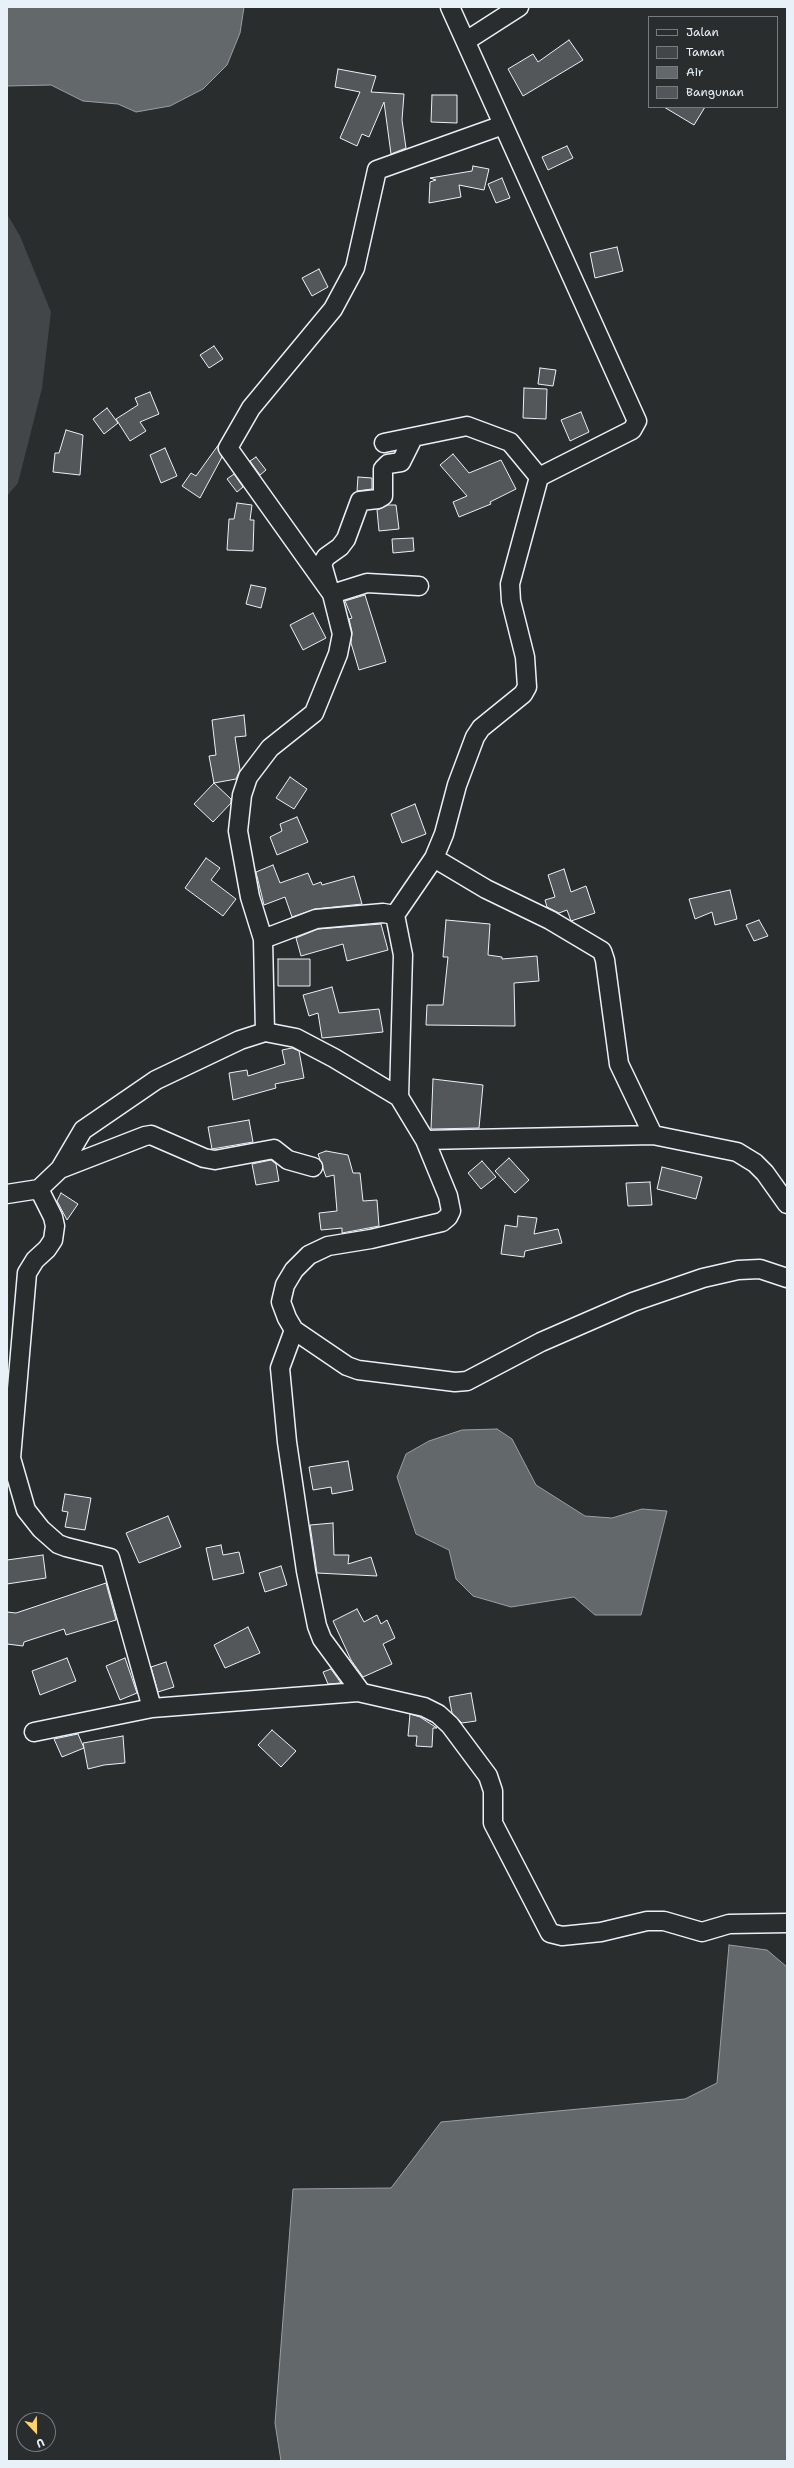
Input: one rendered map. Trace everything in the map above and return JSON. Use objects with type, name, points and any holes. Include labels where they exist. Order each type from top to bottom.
[{"type":"street","points":[[399,1097],[403,955],[395,915],[434,858],[444,834],[457,785],[475,737],[481,728],[523,694],[527,687],[525,657],[511,601],[510,584],[539,477],[632,430],[637,421],[450,7]]},
{"type":"street","points":[[466,41],[519,7]]},
{"type":"street","points":[[332,594],[228,448],[250,408],[333,309],[341,295],[355,268],[376,170],[503,125]]},
{"type":"street","points":[[384,443],[413,438],[445,429],[467,426],[510,442],[539,477]]},
{"type":"street","points":[[265,1032],[263,939],[250,897],[238,830],[242,795],[248,777],[270,748],[314,713],[338,654],[342,634],[332,594],[322,564],[326,557],[340,547],[346,539],[360,501],[378,499],[383,496],[384,469],[390,463],[401,462],[413,438]]},
{"type":"street","points":[[332,594],[366,583],[419,586]]},
{"type":"street","points":[[434,858],[486,889],[550,920],[602,951],[605,960],[619,1064],[653,1135]]},
{"type":"street","points":[[263,939],[320,918],[383,913],[395,915]]},
{"type":"street","points":[[7,1194],[39,1189],[60,1169],[83,1130],[92,1122],[156,1080],[240,1040],[265,1032],[296,1038],[334,1058],[399,1097],[424,1140],[451,1205],[448,1218],[442,1222],[386,1236],[328,1246],[309,1255],[294,1270],[284,1285],[282,1295],[283,1309],[294,1330],[347,1366],[358,1370],[455,1382],[467,1381],[541,1342],[633,1302],[703,1278],[738,1270],[760,1269],[787,1278]]},
{"type":"street","points":[[60,1169],[151,1135],[204,1158],[215,1160],[274,1149],[288,1160],[313,1167]]},
{"type":"street","points":[[424,1140],[653,1135],[737,1152],[755,1163],[765,1173],[787,1204]]},
{"type":"street","points":[[39,1189],[53,1217],[55,1226],[53,1240],[47,1249],[35,1260],[27,1273],[11,1458],[26,1510],[40,1529],[66,1547],[110,1558],[152,1708]]},
{"type":"street","points":[[294,1330],[280,1368],[287,1442],[306,1571],[317,1626],[322,1639],[361,1692]]},
{"type":"street","points":[[34,1732],[152,1708],[361,1692],[424,1707],[438,1714],[463,1742],[488,1776],[493,1791],[493,1823],[550,1933],[562,1936],[601,1932],[647,1921],[664,1921],[702,1932],[729,1924],[787,1922]]},
{"type":"green space","points":[[7,214],[20,236],[51,312],[42,388],[18,483],[7,496]]},
{"type":"water","points":[[7,7],[244,7],[240,33],[227,65],[203,89],[170,106],[136,112],[118,104],[83,101],[51,85],[7,86]]},
{"type":"water","points":[[497,1429],[512,1439],[536,1485],[585,1516],[612,1518],[642,1509],[667,1511],[641,1615],[595,1615],[574,1597],[511,1607],[473,1596],[456,1579],[449,1550],[416,1534],[397,1477],[406,1454],[429,1441],[462,1430]]},
{"type":"water","points":[[729,1945],[767,1950],[787,1967],[787,2461],[281,2461],[275,2423],[293,2189],[391,2188],[441,2122],[685,2099],[717,2083]]},
{"type":"building","points":[[569,40],[583,60],[523,96],[508,69],[533,54],[538,62]]},
{"type":"building","points":[[338,69],[376,76],[371,92],[404,94],[402,120],[406,148],[391,154],[384,102],[369,137],[362,134],[357,146],[340,138],[360,92],[335,87]]},
{"type":"building","points":[[432,95],[457,95],[457,123],[431,122]]},
{"type":"building","points":[[666,108],[704,108],[694,125]]},
{"type":"building","points":[[567,146],[573,158],[548,170],[542,157]]},
{"type":"building","points":[[473,166],[489,169],[484,190],[459,185],[461,197],[429,203],[430,182],[436,180],[430,178],[472,171]]},
{"type":"building","points":[[502,178],[510,198],[496,203],[488,184]]},
{"type":"building","points":[[617,247],[623,271],[595,278],[590,253]]},
{"type":"building","points":[[319,269],[328,287],[312,296],[302,278]]},
{"type":"building","points":[[214,346],[223,359],[209,368],[200,355]]},
{"type":"building","points":[[540,368],[556,370],[553,386],[538,384]]},
{"type":"building","points":[[524,388],[547,389],[546,419],[523,418]]},
{"type":"building","points":[[150,392],[159,414],[140,422],[146,431],[130,441],[116,419],[138,405],[135,398]]},
{"type":"building","points":[[107,408],[118,423],[104,434],[93,419]]},
{"type":"building","points":[[581,412],[589,432],[570,441],[561,420]]},
{"type":"building","points":[[66,430],[83,435],[80,475],[53,472],[55,453],[59,453]]},
{"type":"building","points":[[219,444],[218,449],[222,457],[200,498],[182,486],[191,473],[196,476]]},
{"type":"building","points":[[165,448],[177,476],[161,483],[150,455]]},
{"type":"building","points":[[453,454],[469,473],[501,460],[516,489],[490,502],[491,504],[459,517],[453,502],[467,496],[440,465]]},
{"type":"building","points":[[256,457],[266,470],[260,475],[250,461]]},
{"type":"building","points":[[234,474],[243,487],[237,492],[227,479]]},
{"type":"building","points":[[358,477],[372,478],[372,489],[357,491]]},
{"type":"building","points":[[237,503],[252,505],[250,520],[254,520],[253,551],[227,550],[229,519],[234,519]]},
{"type":"building","points":[[388,505],[396,505],[399,529],[379,531],[377,510]]},
{"type":"building","points":[[413,538],[414,551],[393,553],[392,539]]},
{"type":"building","points":[[251,585],[266,588],[261,608],[246,604]]},
{"type":"building","points":[[365,595],[386,662],[359,670],[351,643],[352,632],[349,619],[352,618],[345,601]]},
{"type":"building","points":[[313,613],[326,638],[303,650],[290,625]]},
{"type":"building","points":[[244,715],[246,736],[235,737],[240,770],[236,779],[214,783],[209,756],[216,755],[212,720]]},
{"type":"building","points":[[290,777],[307,789],[294,809],[276,798]]},
{"type":"building","points":[[214,783],[231,799],[231,803],[213,822],[194,804]]},
{"type":"building","points":[[415,804],[426,834],[402,843],[391,814]]},
{"type":"building","points":[[297,817],[308,842],[277,855],[270,837],[282,831],[280,824]]},
{"type":"building","points":[[206,858],[220,868],[211,880],[236,899],[223,916],[185,888]]},
{"type":"building","points":[[273,865],[280,883],[308,873],[313,885],[321,882],[322,885],[354,876],[362,904],[315,909],[292,917],[285,897],[264,905],[256,872]]},
{"type":"building","points":[[564,869],[571,892],[586,886],[595,913],[571,921],[567,910],[559,913],[547,907],[545,900],[555,897],[548,875]]},
{"type":"building","points":[[730,890],[737,919],[715,925],[712,912],[695,919],[689,899]]},
{"type":"building","points":[[446,920],[490,924],[488,955],[502,957],[502,959],[537,956],[539,981],[514,983],[515,1026],[426,1025],[427,1005],[443,1005],[448,957],[443,957]]},
{"type":"building","points":[[759,920],[768,936],[754,941],[746,925]]},
{"type":"building","points":[[381,924],[388,950],[347,961],[343,944],[301,956],[296,938],[318,929]]},
{"type":"building","points":[[278,959],[310,959],[310,986],[278,986]]},
{"type":"building","points":[[332,987],[339,1013],[379,1009],[383,1032],[322,1038],[318,1013],[309,1016],[303,995]]},
{"type":"building","points":[[292,1048],[299,1051],[304,1078],[275,1084],[276,1088],[233,1100],[229,1073],[247,1070],[248,1076],[285,1064],[282,1050]]},
{"type":"building","points":[[433,1079],[483,1085],[479,1128],[431,1129]]},
{"type":"building","points":[[249,1120],[253,1142],[212,1149],[208,1127]]},
{"type":"building","points":[[326,1151],[348,1155],[353,1173],[360,1173],[363,1201],[377,1200],[379,1226],[342,1233],[342,1228],[321,1230],[319,1213],[337,1211],[334,1175],[326,1177],[318,1154]]},
{"type":"building","points":[[509,1158],[529,1180],[515,1193],[495,1171]]},
{"type":"building","points":[[271,1160],[276,1164],[279,1181],[256,1185],[252,1164]]},
{"type":"building","points":[[482,1161],[496,1177],[481,1189],[468,1173]]},
{"type":"building","points":[[662,1167],[702,1177],[696,1199],[657,1189]]},
{"type":"building","points":[[650,1182],[652,1205],[628,1206],[626,1183]]},
{"type":"building","points":[[61,1193],[78,1204],[67,1220],[57,1201]]},
{"type":"building","points":[[518,1216],[537,1218],[534,1234],[558,1229],[562,1243],[525,1251],[524,1257],[501,1254],[505,1225],[517,1227]]},
{"type":"building","points":[[348,1461],[353,1490],[332,1494],[331,1487],[313,1490],[309,1467]]},
{"type":"building","points":[[65,1494],[91,1498],[85,1530],[65,1527],[68,1512],[62,1511]]},
{"type":"building","points":[[168,1516],[181,1547],[139,1563],[126,1533]]},
{"type":"building","points":[[333,1523],[334,1555],[349,1555],[348,1564],[371,1557],[377,1576],[317,1573],[310,1525]]},
{"type":"building","points":[[221,1545],[223,1555],[239,1552],[244,1573],[213,1580],[206,1548]]},
{"type":"building","points":[[43,1555],[46,1578],[7,1584],[7,1560]]},
{"type":"building","points":[[281,1566],[287,1585],[265,1592],[259,1573]]},
{"type":"building","points":[[106,1583],[116,1620],[66,1635],[64,1629],[24,1642],[23,1646],[7,1644],[7,1612],[16,1613]]},
{"type":"building","points":[[357,1609],[364,1622],[377,1615],[381,1624],[387,1620],[395,1638],[383,1644],[392,1664],[363,1677],[351,1660],[333,1621]]},
{"type":"building","points":[[248,1627],[260,1653],[225,1668],[214,1645]]},
{"type":"building","points":[[67,1658],[76,1681],[40,1695],[32,1671]]},
{"type":"building","points":[[125,1658],[137,1693],[120,1700],[106,1666]]},
{"type":"building","points":[[166,1662],[174,1687],[158,1692],[151,1667]]},
{"type":"building","points":[[331,1669],[341,1683],[328,1684],[323,1672]]},
{"type":"building","points":[[471,1693],[476,1721],[462,1723],[452,1713],[449,1697]]},
{"type":"building","points":[[410,1714],[420,1717],[437,1728],[433,1728],[432,1747],[416,1746],[417,1736],[408,1736]]},
{"type":"building","points":[[272,1730],[296,1751],[281,1767],[258,1745]]},
{"type":"building","points":[[78,1734],[84,1748],[62,1757],[54,1739]]},
{"type":"building","points":[[123,1736],[125,1763],[104,1765],[88,1769],[83,1743]]}]
